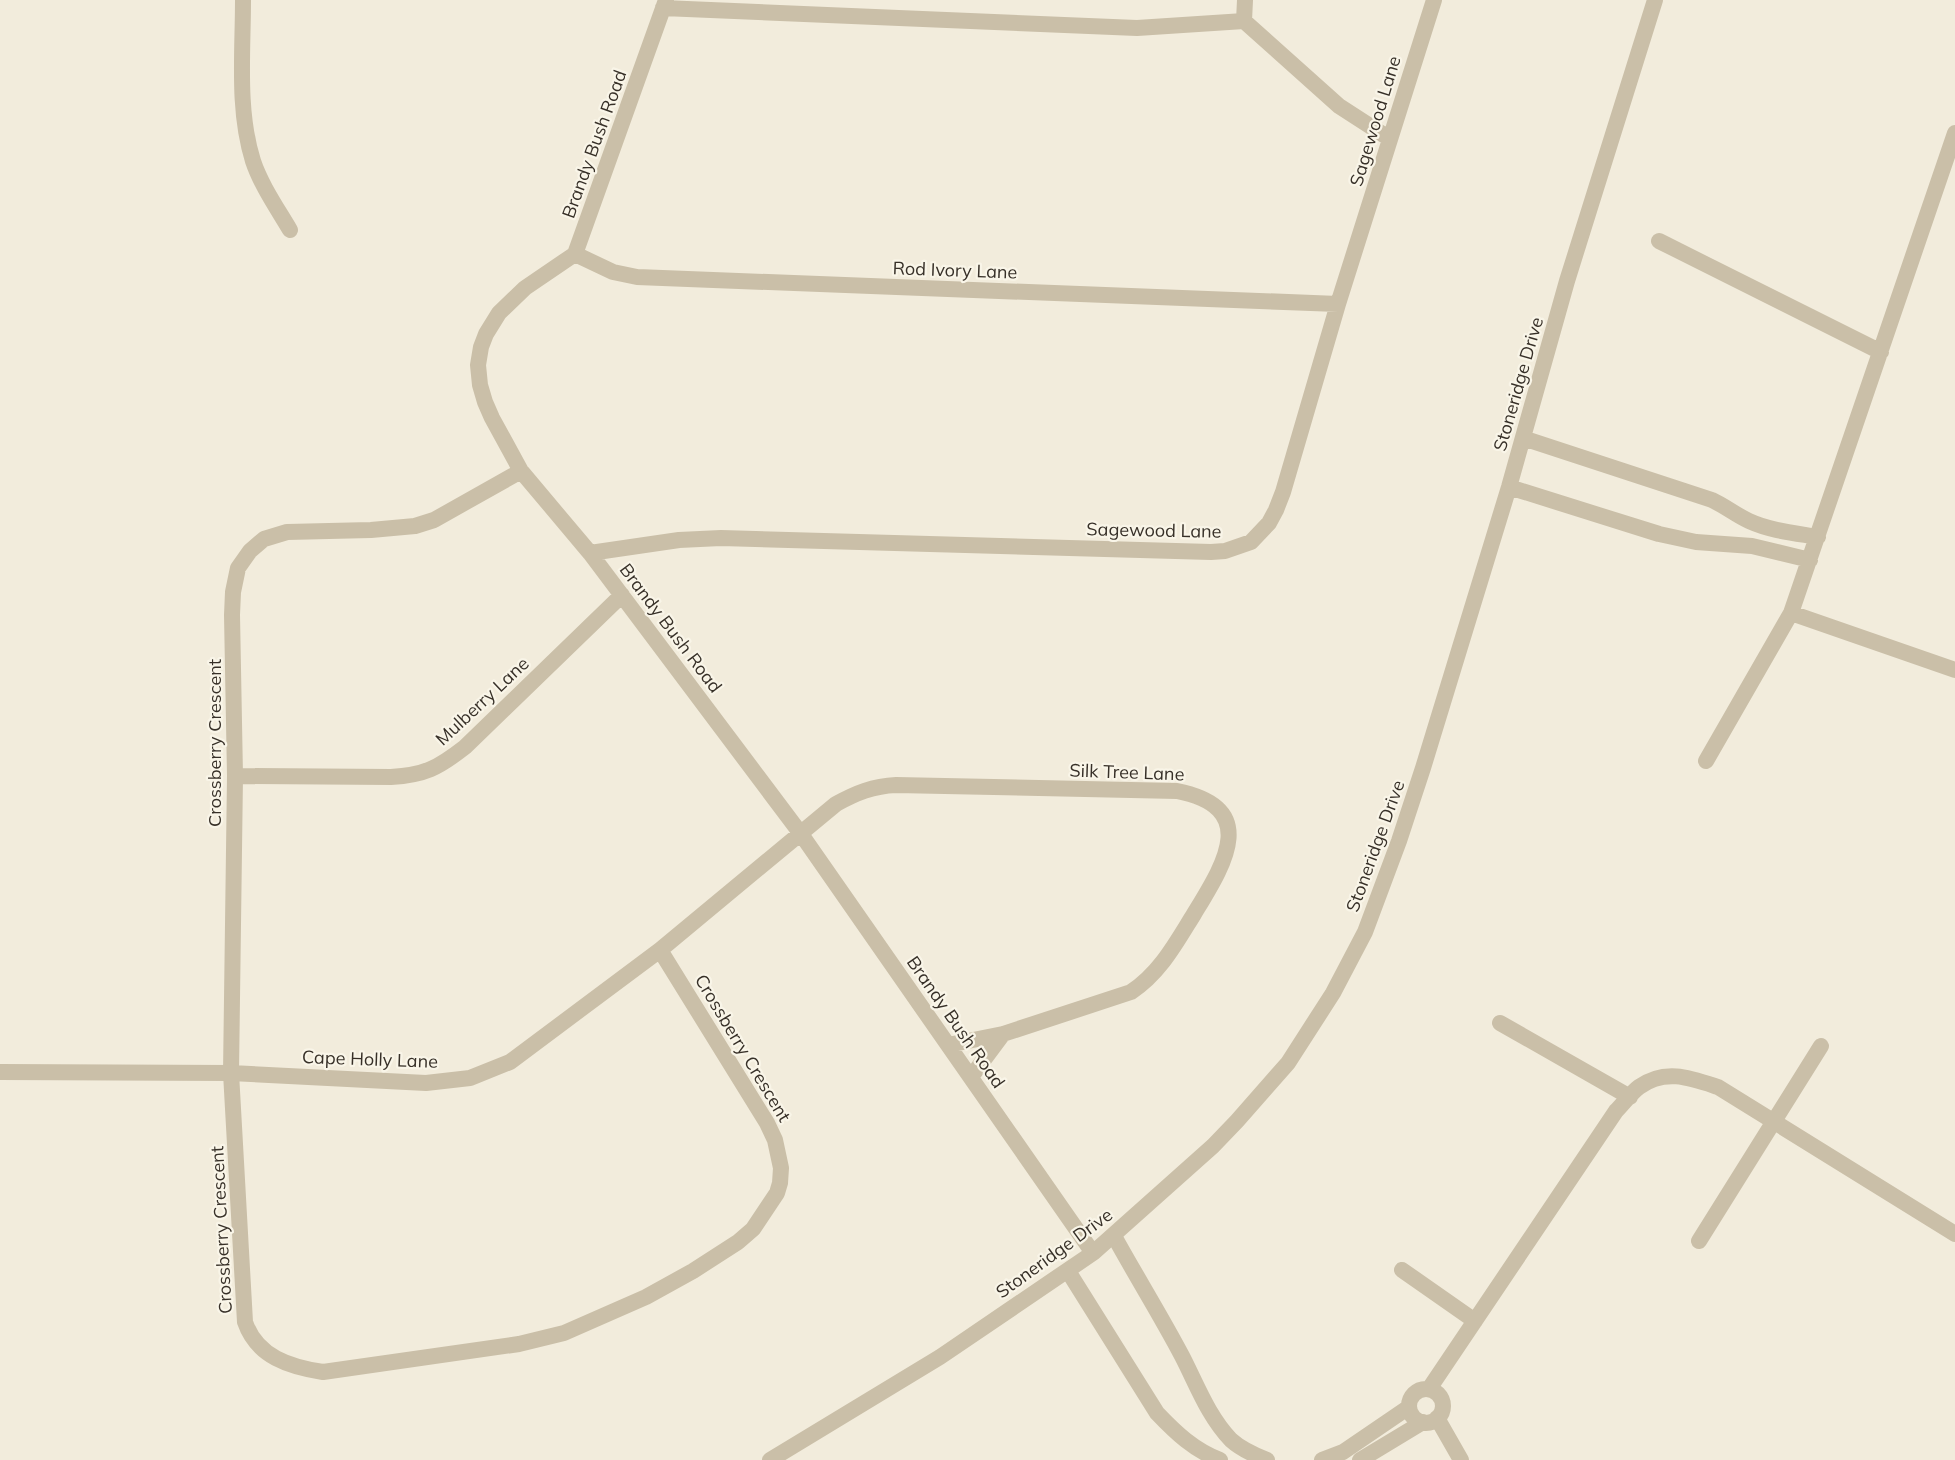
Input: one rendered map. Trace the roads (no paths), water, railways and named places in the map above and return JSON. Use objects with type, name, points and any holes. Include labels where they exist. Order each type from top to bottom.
[{"type":"street","points":[[243,0],[243,110],[251,151],[268,194],[290,230]]},
{"type":"street","points":[[1244,21],[1245,0]]},
{"type":"street","name":"Sagewood Lane","points":[[590,553],[679,540],[721,538],[1211,552],[1225,551],[1251,542],[1260,534],[1276,510],[1287,481],[1338,304],[1434,0]]},
{"type":"street","name":"Stoneridge Drive","points":[[770,1460],[940,1358],[1068,1271],[1114,1236],[1213,1146],[1264,1092],[1288,1063],[1351,961],[1365,932],[1402,831],[1509,488],[1567,281],[1655,0]]},
{"type":"street","points":[[665,4],[1137,28],[1244,21],[1339,106],[1390,139]]},
{"type":"street","name":"Brandy Bush Road","points":[[665,4],[575,254],[525,288],[492,322],[481,347],[478,365],[484,402],[521,471],[590,553],[801,834],[1093,1253]]},
{"type":"street","points":[[1706,760],[1791,613],[1955,133]]},
{"type":"street","points":[[1659,241],[1881,352]]},
{"type":"street","name":"Rod Ivory Lane","points":[[575,254],[613,272],[638,277],[1338,304]]},
{"type":"street","points":[[1523,438],[1712,500],[1731,509],[1746,520],[1765,528],[1818,537]]},
{"type":"street","name":"Crossberry Crescent","points":[[521,471],[434,520],[394,529],[287,532],[264,539],[250,551],[238,568],[232,592],[234,776],[231,1073],[245,1322],[249,1334],[266,1353],[296,1367],[323,1372],[519,1344],[564,1333],[646,1297],[693,1271],[738,1242],[753,1229],[771,1203],[780,1183],[779,1153],[767,1123],[660,950]]},
{"type":"street","points":[[1509,488],[1659,534],[1696,542],[1752,546],[1810,560]]},
{"type":"street","name":"Mulberry Lane","points":[[234,776],[391,777],[414,776],[427,772],[465,747],[621,595]]},
{"type":"street","points":[[1791,613],[1955,670]]},
{"type":"street","name":"Silk Tree Lane","points":[[801,834],[836,804],[866,789],[880,786],[1177,791],[1207,801],[1227,822],[1228,847],[1220,870],[1153,975],[1131,992],[1003,1034],[948,1045]]},
{"type":"street","name":"Cape Holly Lane","points":[[0,1072],[231,1073],[426,1083],[470,1078],[510,1062],[660,950],[801,834]]},
{"type":"street","points":[[1500,1023],[1630,1097]]},
{"type":"street","points":[[971,1077],[1003,1034]]},
{"type":"street","points":[[1699,1241],[1821,1046]]},
{"type":"street","points":[[1429,1389],[1616,1111],[1640,1087],[1661,1077],[1682,1076],[1718,1087],[1955,1234]]},
{"type":"street","points":[[1114,1236],[1182,1356],[1201,1397],[1214,1418],[1232,1440],[1252,1455],[1267,1460]]},
{"type":"street","points":[[1402,1270],[1475,1321]]},
{"type":"street","points":[[1068,1271],[1157,1413],[1190,1445],[1220,1460]]},
{"type":"street","points":[[1360,1460],[1430,1420],[1442,1412],[1441,1398],[1429,1389],[1422,1389],[1415,1393],[1409,1407],[1411,1414],[1416,1419],[1430,1420],[1461,1460]]},
{"type":"street","points":[[1322,1460],[1343,1452],[1409,1407]]}]
